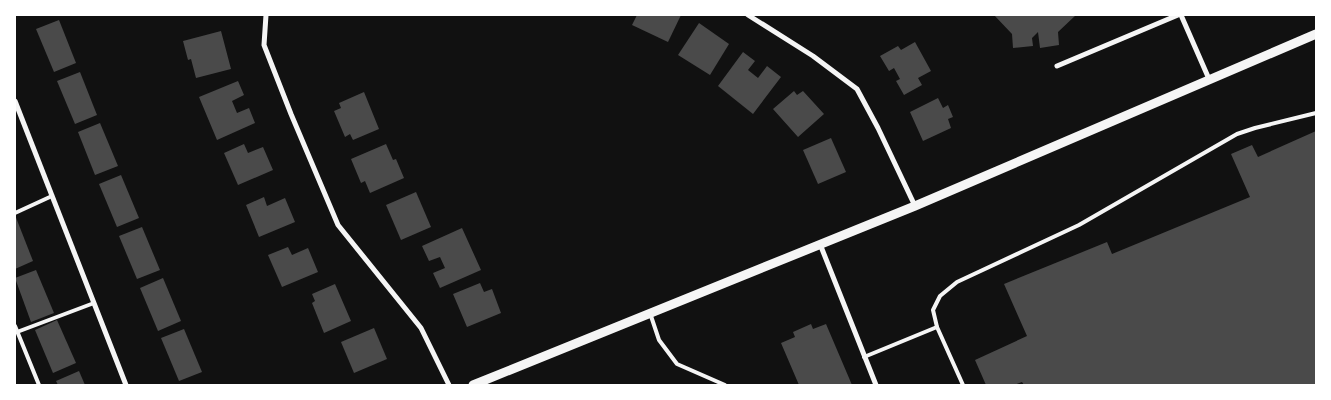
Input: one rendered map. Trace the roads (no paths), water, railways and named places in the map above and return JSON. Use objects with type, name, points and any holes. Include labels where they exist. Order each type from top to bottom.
[{"type":"street","points":[[266,15],[264,45],[338,225],[421,328],[449,385]]},
{"type":"street","points":[[748,15],[813,56],[857,89],[915,206]]},
{"type":"street","points":[[1057,66],[1179,15],[1209,79]]},
{"type":"street","points":[[473,385],[915,206],[1316,34]]},
{"type":"street","points":[[15,101],[126,385]]},
{"type":"street","points":[[820,244],[876,385]]},
{"type":"lane","points":[[963,385],[937,327],[933,310],[940,296],[956,282],[1079,225],[1238,134],[1316,112]]},
{"type":"lane","points":[[15,213],[52,196]]},
{"type":"lane","points":[[17,332],[94,302]]},
{"type":"lane","points":[[650,313],[660,340],[677,364],[725,385]]},
{"type":"lane","points":[[15,326],[39,385]]},
{"type":"lane","points":[[864,356],[937,327]]}]
